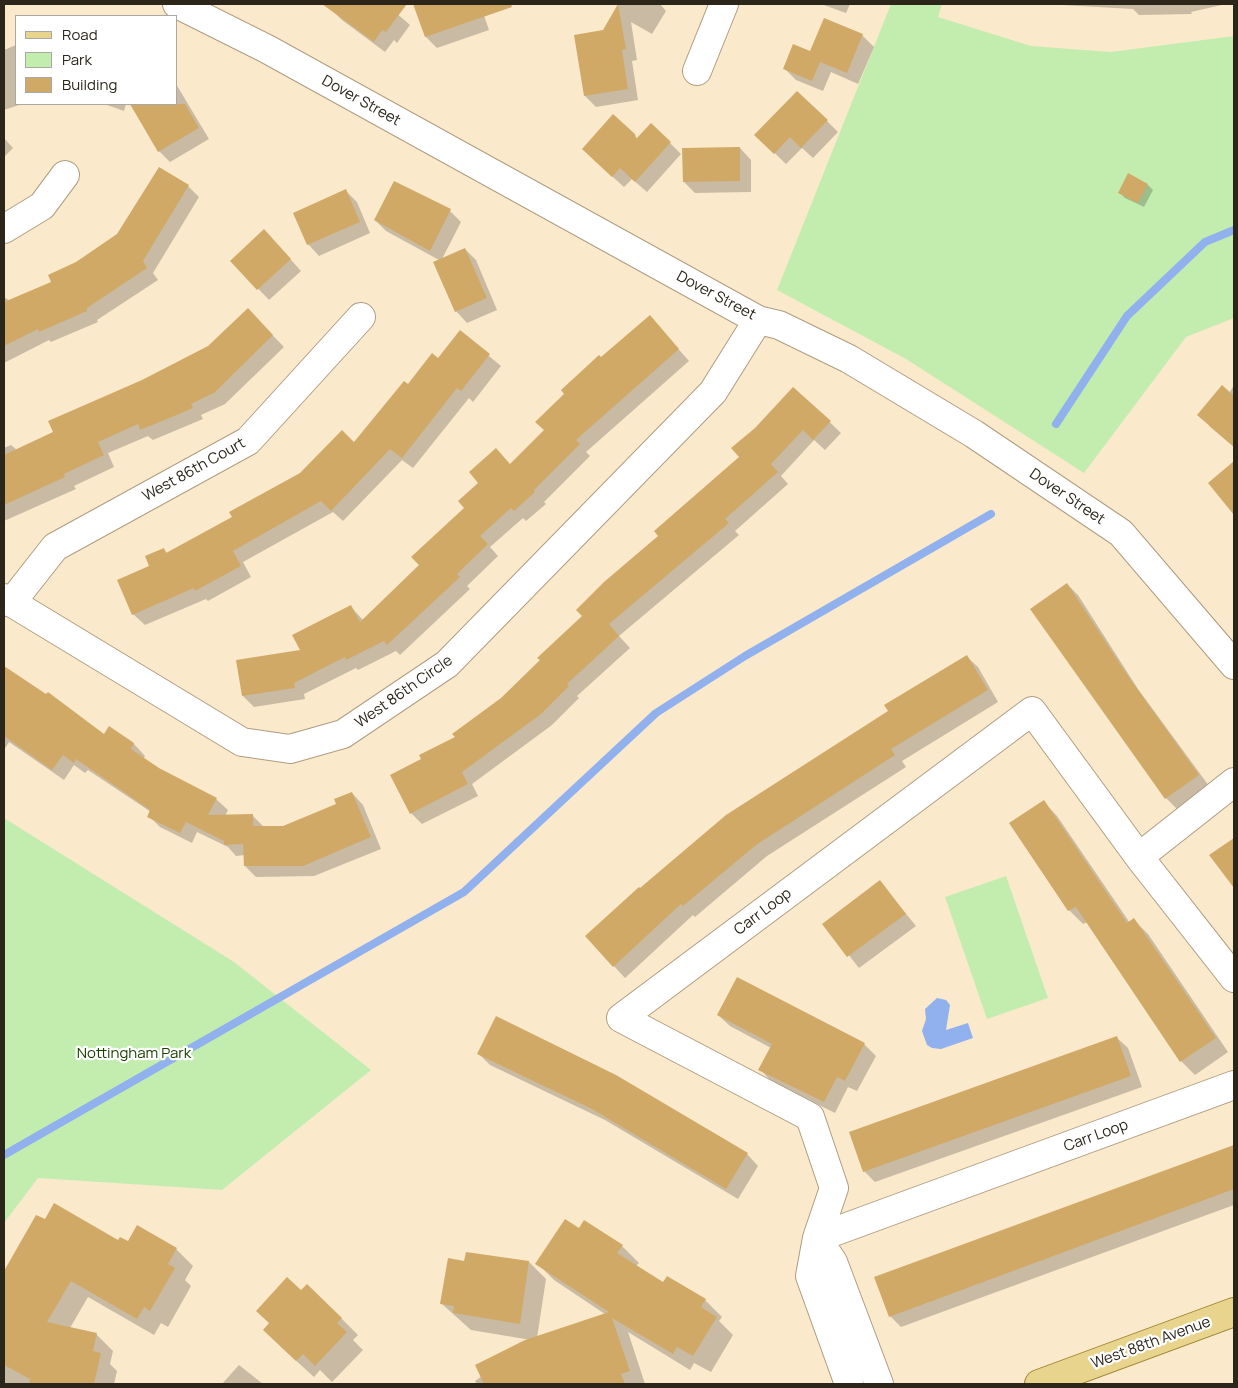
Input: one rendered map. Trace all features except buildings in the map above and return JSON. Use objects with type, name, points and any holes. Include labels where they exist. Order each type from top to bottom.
[{"type":"main road","name":"West 88th Avenue","points":[[1039,1384],[1234,1312]]},
{"type":"street","name":"Dover Street","points":[[177,4],[267,50],[758,320],[779,325],[857,364],[974,434],[1120,534],[1234,665]]},
{"type":"street","points":[[698,71],[724,4]]},
{"type":"street","points":[[4,229],[42,206],[65,176]]},
{"type":"street","name":"West 86th Court","points":[[7,601],[55,547],[248,441],[361,317]]},
{"type":"street","name":"West 86th Circle","points":[[7,601],[242,742],[290,749],[343,734],[447,664],[713,392],[758,320]]},
{"type":"street","name":"Carr Loop","points":[[849,1384],[810,1276],[817,1238],[834,1188],[810,1117],[621,1018],[1032,711],[1139,857],[1234,978]]},
{"type":"street","points":[[1139,857],[1234,782]]},
{"type":"street","name":"Carr Loop","points":[[817,1238],[1234,1085]]},
{"type":"street","points":[[817,1238],[833,1262],[879,1384]]},
{"type":"green space","points":[[891,4],[942,4],[938,17],[1031,46],[1111,52],[1234,36],[1234,318],[1186,337],[1084,473],[906,359],[777,290]]},
{"type":"green space","name":"Nottingham Park","points":[[4,818],[234,962],[371,1070],[222,1190],[38,1178],[4,1223]]},
{"type":"green space","points":[[1006,876],[1048,998],[987,1019],[945,897]]},
{"type":"water","points":[[937,998],[946,1000],[950,1005],[946,1030],[968,1023],[973,1038],[941,1049],[932,1048],[927,1045],[922,1031],[926,1019],[925,1009]]},
{"type":"waterway","points":[[1056,424],[1127,316],[1205,242],[1234,230]]},
{"type":"waterway","points":[[4,1155],[464,892],[656,713],[745,656],[991,514]]}]
